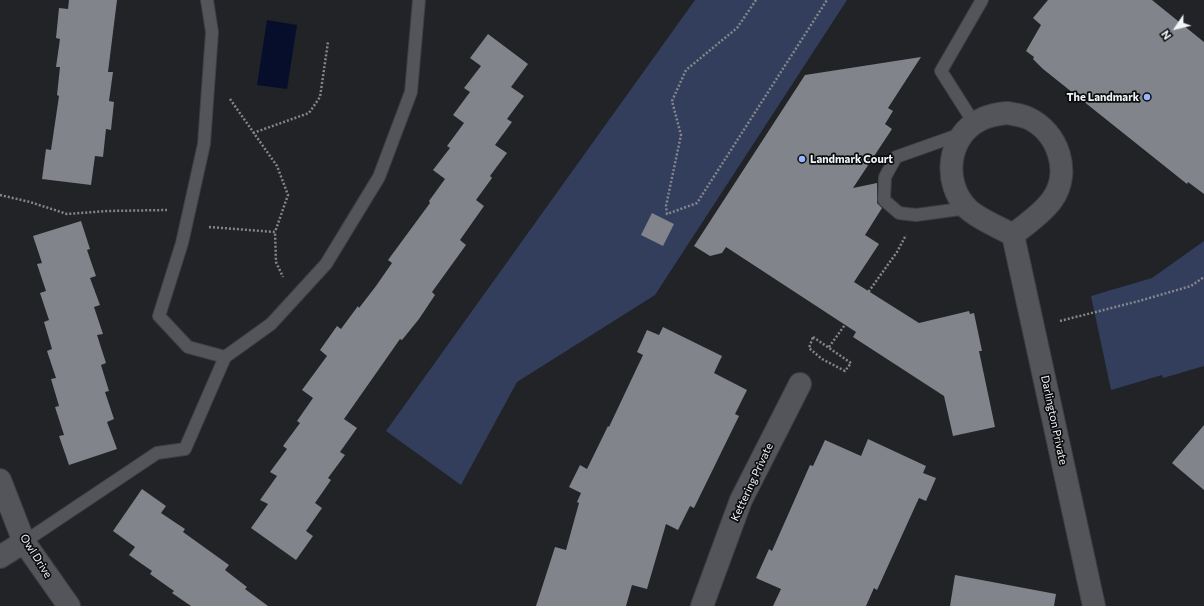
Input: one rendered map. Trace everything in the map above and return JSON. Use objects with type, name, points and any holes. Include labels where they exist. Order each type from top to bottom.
[{"type":"street","points":[[1007,113],[1021,115],[1040,124],[1050,134],[1059,153],[1062,166],[1061,180],[1053,199],[1044,210],[1013,235],[979,217],[968,208],[956,192],[951,171],[954,151],[969,128],[980,120],[994,115],[1007,113]]},
{"type":"street","name":"Darlington Private","points":[[1013,235],[1094,606]]},
{"type":"street","name":"Kettering Private","points":[[702,606],[741,500],[800,384]]},
{"type":"street","name":"Owl Drive","points":[[0,480],[24,542],[69,606]]},
{"type":"street","points":[[0,557],[24,542]]},
{"type":"lane","points":[[207,0],[212,32],[204,144],[187,225],[159,316],[188,347],[225,357]]},
{"type":"lane","points":[[24,542],[157,453],[185,449],[225,357],[271,324],[326,264],[379,176],[411,92],[419,0]]},
{"type":"lane","points":[[968,208],[916,216],[899,213],[884,200],[885,177],[896,157],[969,128],[941,71],[982,0]]},
{"type":"path","points":[[756,0],[737,28],[686,70],[672,101],[682,135],[666,206],[667,214],[697,203],[827,0]]},
{"type":"path","points":[[253,133],[310,113],[320,97],[328,42]]},
{"type":"path","points":[[209,69],[276,166],[288,195],[275,232],[276,262],[293,300]]},
{"type":"path","points":[[0,195],[30,202],[67,214],[107,211],[190,210]]},
{"type":"path","points":[[829,347],[897,252],[916,216]]},
{"type":"path","points":[[187,225],[275,232]]},
{"type":"path","points":[[1033,327],[1139,301],[1191,286],[1204,277]]},
{"type":"path","points":[[813,337],[829,347],[851,363],[845,371],[822,359],[808,348],[813,337]]},
{"type":"shaded area","points":[[695,0],[847,0],[655,295],[517,382],[461,485],[386,431]]},
{"type":"shaded area","points":[[267,20],[297,25],[287,89],[257,85]]},
{"type":"shaded area","points":[[1204,241],[1204,366],[1163,378],[1162,375],[1111,390],[1091,296],[1152,278]]},
{"type":"building","points":[[69,0],[117,0],[108,72],[113,72],[109,101],[114,102],[111,130],[106,129],[103,157],[95,156],[91,185],[42,179],[46,149],[51,150],[59,96],[57,95],[60,67],[56,67],[60,39],[56,38],[59,8],[68,9]]},
{"type":"building","name":"The Landmark","points":[[1048,0],[1152,0],[1204,42],[1204,194],[1188,182],[1187,184],[1043,69],[1033,59],[1034,57],[1026,51],[1041,25],[1033,18]]},
{"type":"building","points":[[488,34],[528,64],[511,87],[524,96],[507,119],[512,122],[495,145],[507,153],[490,176],[492,178],[476,200],[484,206],[460,240],[466,245],[432,292],[435,295],[419,319],[402,340],[400,339],[344,419],[357,428],[340,452],[345,455],[328,478],[331,480],[315,503],[322,508],[306,531],[313,536],[296,560],[251,528],[268,504],[260,500],[277,476],[270,472],[287,449],[283,446],[300,423],[297,421],[313,398],[302,390],[327,356],[320,350],[337,326],[341,329],[358,306],[359,308],[376,286],[392,263],[388,260],[430,203],[429,201],[445,179],[433,170],[450,148],[447,146],[464,123],[453,115],[470,92],[464,88],[481,66],[470,58]]},
{"type":"building","name":"Landmark Court","points":[[921,57],[888,108],[893,111],[885,124],[892,129],[853,188],[877,183],[877,203],[882,208],[865,235],[879,244],[854,282],[919,323],[969,311],[970,314],[974,313],[982,351],[979,351],[995,427],[953,436],[944,396],[853,337],[856,332],[726,247],[722,253],[710,256],[694,246],[805,75]]},
{"type":"building","points":[[652,213],[674,224],[663,246],[641,235]]},
{"type":"building","points":[[81,221],[90,249],[87,250],[96,276],[90,278],[100,305],[94,307],[103,334],[97,335],[106,363],[101,365],[109,391],[105,392],[114,419],[107,422],[117,449],[69,465],[59,436],[64,435],[55,407],[59,406],[51,379],[56,378],[47,351],[52,349],[44,322],[49,320],[40,293],[46,291],[37,264],[42,263],[33,236]]},
{"type":"building","points":[[663,327],[722,356],[714,373],[747,390],[735,414],[739,416],[694,508],[690,506],[678,530],[666,524],[647,589],[632,585],[626,606],[536,606],[555,547],[566,550],[579,503],[577,502],[581,493],[569,487],[580,465],[587,469],[608,426],[609,427],[643,355],[637,352],[647,330],[659,335]]},
{"type":"building","points":[[1204,425],[1204,490],[1172,463]]},
{"type":"building","points":[[868,439],[926,466],[923,473],[936,478],[926,501],[919,498],[877,590],[874,588],[866,606],[773,606],[781,589],[756,578],[769,549],[772,551],[810,465],[813,466],[825,440],[861,456]]},
{"type":"building","points":[[142,489],[166,506],[161,513],[185,529],[183,532],[229,565],[225,570],[247,587],[245,589],[268,606],[191,606],[172,593],[174,591],[150,574],[152,571],[129,555],[135,547],[113,531]]},
{"type":"building","points":[[955,575],[1056,594],[1054,606],[950,606]]},
{"type":"place","name":"The Landmark","points":[[1147,97]]},
{"type":"place","name":"Landmark Court","points":[[802,159]]}]
